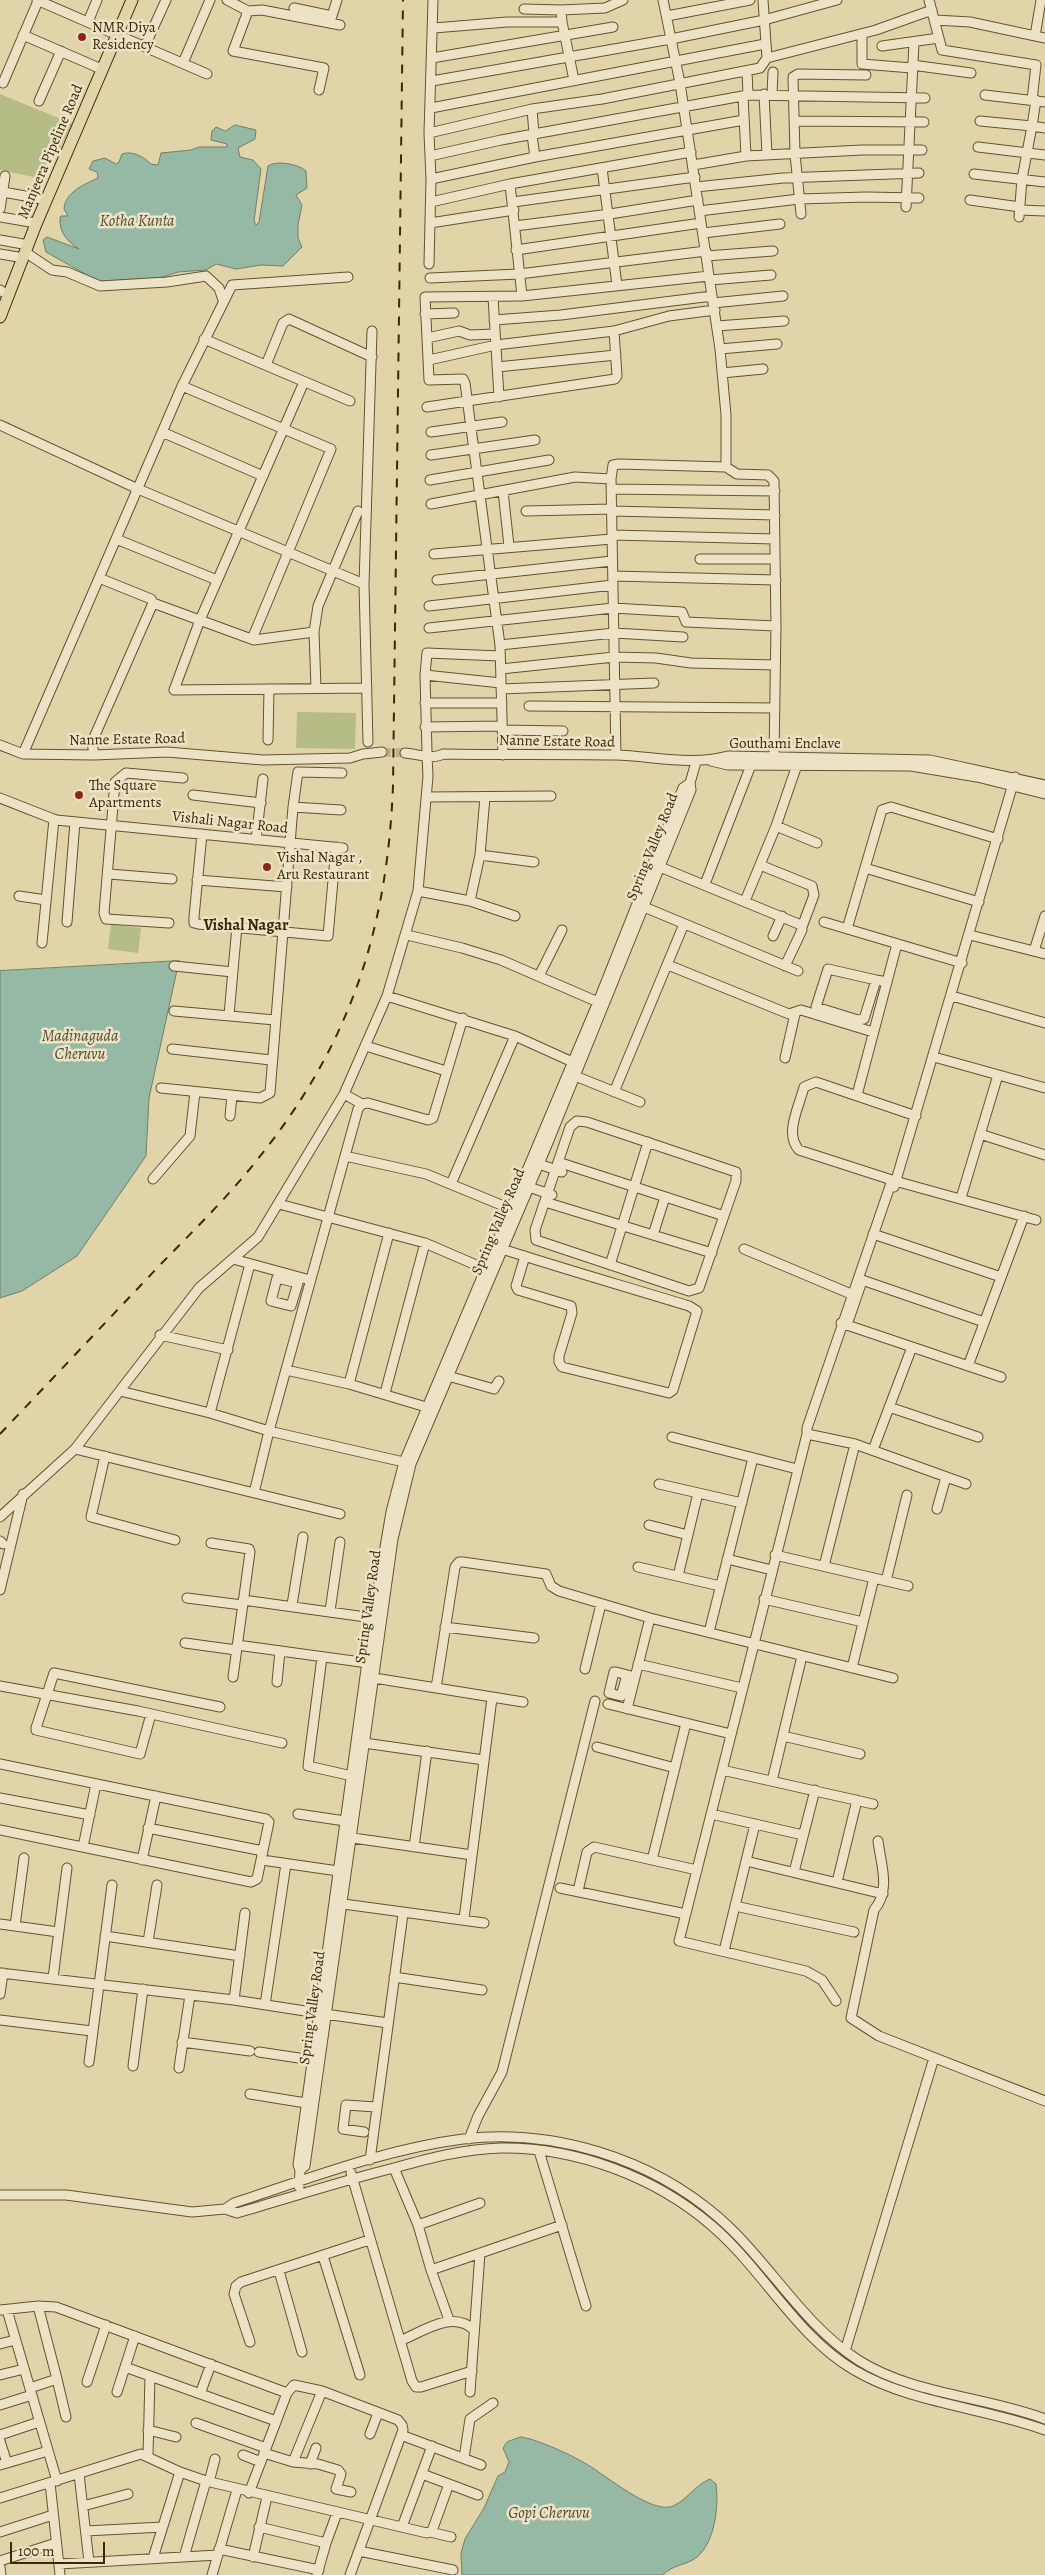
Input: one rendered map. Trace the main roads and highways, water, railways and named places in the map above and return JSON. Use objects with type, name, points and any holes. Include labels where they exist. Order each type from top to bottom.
[{"type":"main road","name":"Manjeera Pipeline Road","points":[[1,294],[22,251],[116,34],[127,0]]},
{"type":"main road","name":"Manjeera Pipeline Road","points":[[34,222],[72,125],[132,0]]},
{"type":"main road","name":"Manjeera Pipeline Road","points":[[0,317],[22,251]]},
{"type":"water","name":"Kotha Kunta","points":[[235,125],[256,130],[255,139],[238,148],[240,157],[253,160],[261,169],[254,221],[256,225],[259,222],[268,166],[276,163],[287,164],[298,166],[306,171],[307,188],[296,195],[302,205],[298,225],[298,238],[302,247],[283,266],[261,265],[236,269],[216,264],[206,270],[178,272],[147,282],[124,280],[122,283],[103,284],[46,252],[43,240],[47,237],[79,249],[65,237],[61,228],[60,218],[61,216],[68,216],[64,209],[65,203],[72,193],[98,178],[97,172],[89,169],[93,161],[105,158],[116,164],[119,162],[122,154],[130,153],[141,157],[151,164],[158,165],[161,153],[191,150],[199,147],[227,147],[227,144],[211,140],[212,131],[216,127],[225,131]]},
{"type":"water","name":"Madinaguda Cheruvu","points":[[179,961],[149,1098],[146,1156],[77,1256],[22,1291],[0,1298],[0,971]]},
{"type":"water","name":"Gopi Cheruvu","points":[[521,2437],[546,2444],[574,2457],[629,2493],[654,2505],[673,2506],[710,2479],[716,2484],[717,2503],[712,2533],[708,2542],[697,2557],[667,2571],[663,2575],[462,2575],[461,2553],[465,2539],[484,2508],[498,2476],[505,2472],[509,2462],[503,2448],[507,2442]]},
{"type":"tunnel","points":[[382,752],[405,753]]},
{"type":"railway","points":[[0,1434],[219,1204],[253,1165],[286,1122],[314,1078],[337,1033],[356,988],[371,941],[382,892],[389,840],[393,786],[403,0]]},
{"type":"place","name":"NMR Diya Residency","points":[[82,37]]},
{"type":"place","name":"The Square Apartments","points":[[79,795]]},
{"type":"place","name":"Vishal Nagar , Aru Restaurant","points":[[267,867]]},
{"type":"district","name":"Vishal Nagar","points":[[246,926]]}]
